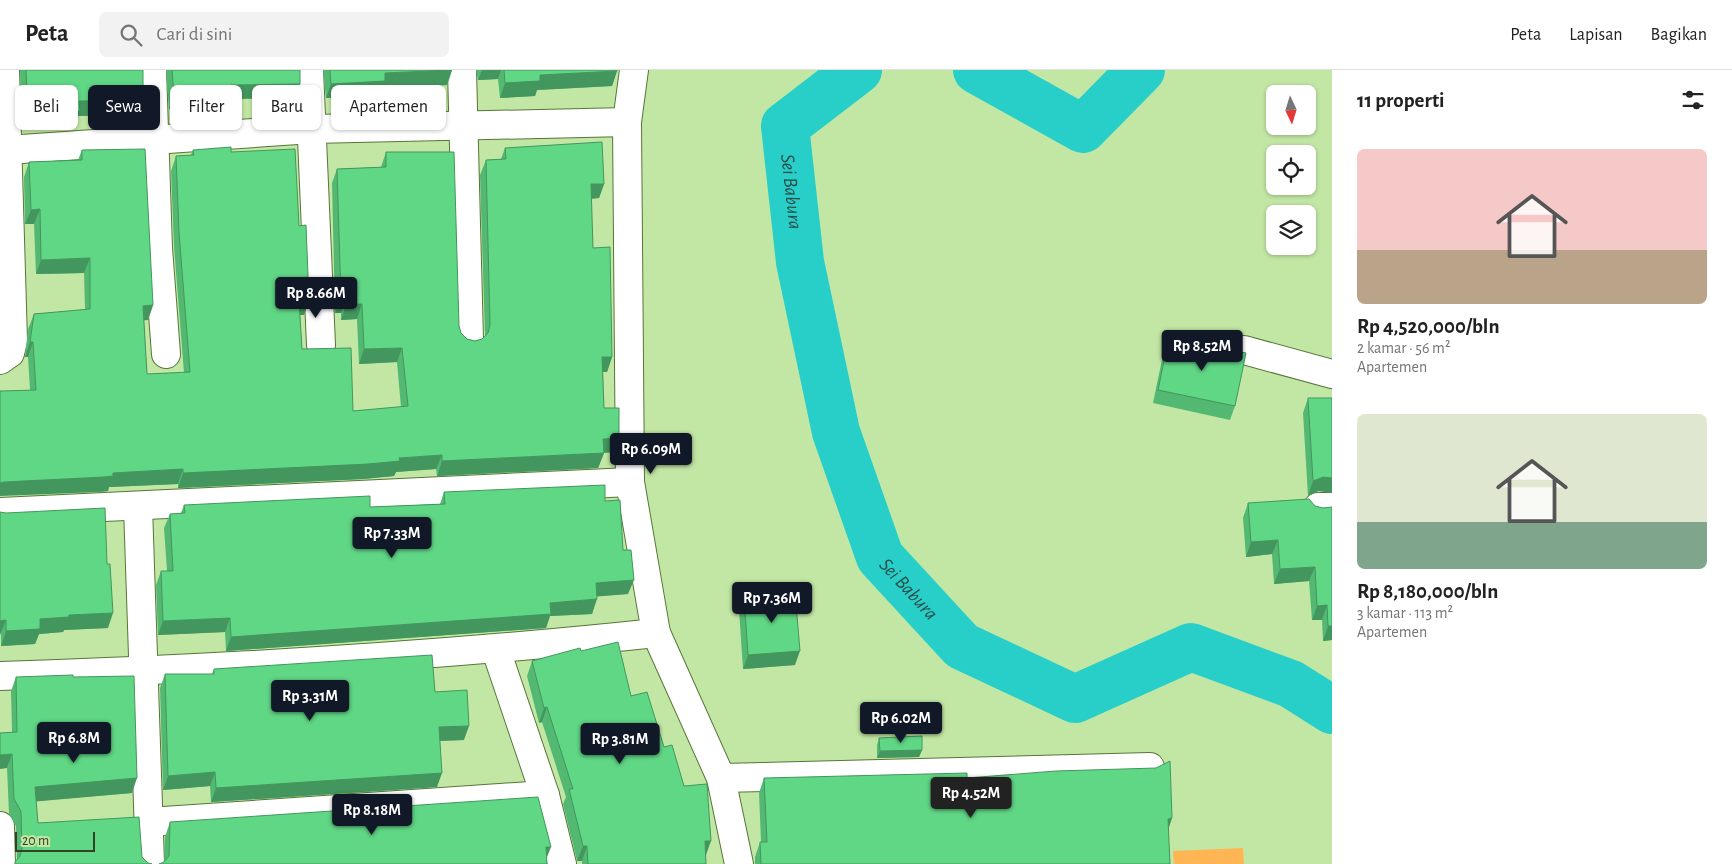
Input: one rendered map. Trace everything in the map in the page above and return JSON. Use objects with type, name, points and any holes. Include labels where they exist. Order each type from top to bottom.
[{"type":"street","points":[[0,360],[10,353],[13,341],[5,70]]},
{"type":"street","points":[[152,70],[153,138],[166,354]]},
{"type":"street","points":[[309,70],[310,85]]},
{"type":"street","points":[[462,70],[469,340]]},
{"type":"street","points":[[634,70],[627,122],[630,482],[656,633],[721,778],[739,864]]},
{"type":"street","points":[[321,129],[462,124],[627,122]]},
{"type":"street","points":[[8,150],[153,138],[294,130]]},
{"type":"street","points":[[312,130],[321,345]]},
{"type":"street","points":[[1244,350],[1332,374]]},
{"type":"street","points":[[0,512],[138,507],[630,482]]},
{"type":"street","points":[[138,507],[150,864]]},
{"type":"street","points":[[0,676],[143,671],[496,650],[656,633]]},
{"type":"street","points":[[496,650],[545,795],[562,864]]},
{"type":"street","points":[[721,778],[1150,767]]},
{"type":"street","points":[[148,822],[545,795]]},
{"type":"street","points":[[0,826],[1,864]]},
{"type":"shaded area","points":[[1243,848],[1244,864],[1174,864],[1173,851]]},
{"type":"building","points":[[26,70],[143,70],[143,85],[88,85],[88,101],[79,101],[80,111],[78,111],[78,85],[27,85]]},
{"type":"building","points":[[172,70],[300,70],[300,84],[173,85]]},
{"type":"building","points":[[330,70],[452,70],[385,73],[385,81],[331,84]]},
{"type":"building","points":[[504,70],[617,71],[540,75],[540,81],[505,83]]},
{"type":"building","points":[[602,142],[604,184],[591,184],[593,248],[610,247],[612,357],[602,357],[604,408],[619,408],[619,438],[603,439],[604,453],[442,461],[442,455],[399,458],[400,461],[368,464],[183,473],[183,469],[113,473],[113,476],[104,477],[0,483],[0,391],[36,390],[33,342],[30,342],[34,314],[90,309],[90,258],[41,260],[40,209],[31,210],[29,162],[82,160],[82,150],[145,149],[153,305],[143,306],[147,374],[190,372],[179,232],[176,156],[194,155],[193,150],[231,147],[231,152],[295,149],[299,226],[306,225],[309,300],[299,301],[302,349],[351,348],[353,411],[408,406],[402,348],[364,349],[362,304],[346,305],[346,298],[341,298],[337,169],[386,167],[386,152],[454,152],[459,326],[461,333],[467,339],[475,341],[482,339],[488,333],[490,325],[486,160],[506,159],[505,148]]},
{"type":"building","points":[[1169,337],[1246,353],[1235,406],[1158,390]]},
{"type":"building","points":[[1308,398],[1332,398],[1332,478],[1323,477],[1313,481]]},
{"type":"building","points":[[605,485],[605,501],[620,500],[623,550],[631,550],[634,580],[596,583],[597,599],[550,603],[551,614],[231,637],[230,618],[163,621],[161,571],[173,571],[170,514],[185,513],[184,505],[370,496],[370,507],[445,504],[444,492]]},
{"type":"building","points":[[1309,499],[1315,506],[1323,508],[1332,507],[1332,626],[1328,626],[1327,605],[1317,606],[1315,567],[1280,569],[1278,540],[1251,542],[1248,503]]},
{"type":"building","points":[[105,508],[107,564],[110,564],[113,613],[69,615],[69,617],[40,619],[40,629],[6,631],[6,620],[0,621],[0,512]]},
{"type":"building","points":[[795,592],[800,651],[748,655],[744,597]]},
{"type":"building","points":[[618,642],[631,696],[647,692],[664,747],[672,745],[684,786],[707,784],[711,841],[705,841],[706,864],[588,864],[587,846],[583,846],[569,789],[573,789],[547,707],[544,708],[532,661],[580,648],[581,651]]},
{"type":"building","points":[[432,655],[435,692],[467,690],[469,726],[439,727],[442,773],[216,788],[215,772],[168,776],[165,674],[214,674],[214,669]]},
{"type":"building","points":[[73,675],[73,677],[134,676],[137,778],[35,787],[38,823],[139,817],[142,857],[152,864],[15,864],[22,849],[21,811],[14,799],[12,754],[0,755],[0,733],[17,732],[16,677]]},
{"type":"building","points":[[922,736],[922,750],[880,751],[879,738]]},
{"type":"building","points":[[1170,761],[1172,818],[1168,819],[1170,864],[761,864],[760,842],[767,842],[764,778],[967,773],[967,778],[1056,771],[1156,768]]},
{"type":"building","points":[[538,797],[551,847],[546,847],[547,864],[159,864],[164,862],[169,856],[170,822]]},
{"type":"waterway","name":"Sei Babura","points":[[858,70],[785,126],[800,262],[836,432],[880,557],[962,646],[1075,699],[1191,647],[1291,684],[1332,710]]},
{"type":"waterway","name":"Sei Babura","points":[[977,70],[1083,129],[1141,70]]}]
